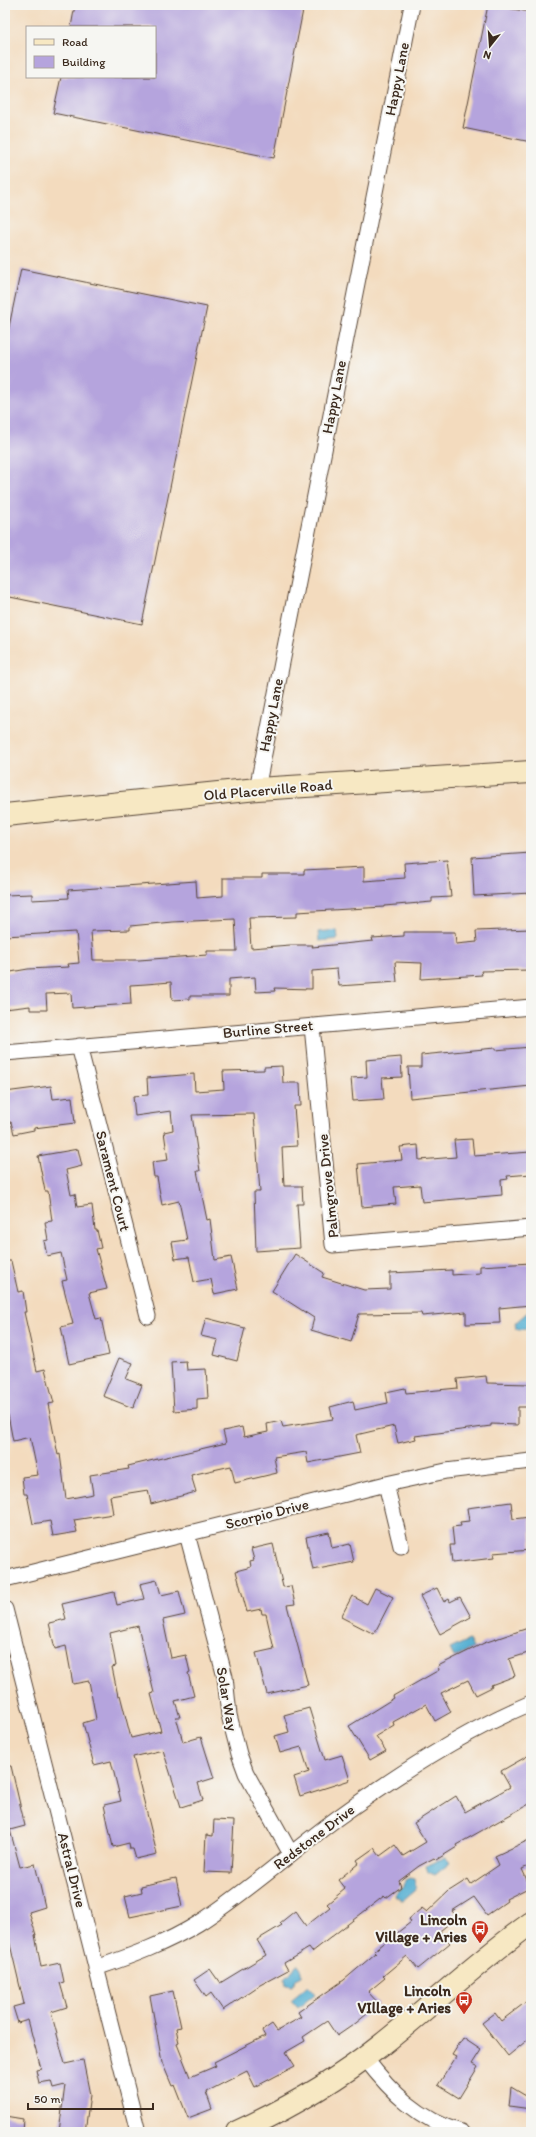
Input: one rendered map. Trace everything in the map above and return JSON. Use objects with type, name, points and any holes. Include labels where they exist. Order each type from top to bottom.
[{"type":"street","name":"Happy Lane","points":[[257,789],[412,5]]},
{"type":"street","name":"Old Placerville Road","points":[[5,815],[257,789],[531,772]]},
{"type":"street","name":"Burline Street","points":[[5,1053],[531,1007]]},
{"type":"street","name":"Palmgrove Drive","points":[[312,1026],[333,1245],[531,1228]]},
{"type":"street","name":"Sarament Court","points":[[79,1046],[148,1316]]},
{"type":"street","name":"Scorpio Drive","points":[[5,1579],[386,1484],[446,1471],[531,1461]]},
{"type":"street","points":[[386,1484],[401,1546]]},
{"type":"street","name":"Solar Way","points":[[187,1534],[225,1677],[229,1714],[239,1754],[246,1773],[291,1854]]},
{"type":"street","name":"Astral Drive","points":[[5,1609],[138,2132]]},
{"type":"street","name":"Redstone Drive","points":[[96,1968],[155,1946],[197,1924],[237,1897],[336,1820],[402,1773],[484,1725],[531,1704]]},
{"type":"street","points":[[237,2132],[271,2116],[328,2084],[365,2058],[474,1966],[531,1924]]},
{"type":"street","points":[[365,2058],[387,2087],[402,2100],[435,2122],[461,2132]]},
{"type":"water","points":[[337,930],[338,939],[319,941],[318,932]]},
{"type":"water","points":[[531,1311],[529,1327],[519,1330],[516,1329],[515,1323]]},
{"type":"water","points":[[469,1640],[473,1648],[454,1657],[450,1649]]},
{"type":"water","points":[[446,1857],[450,1863],[435,1875],[428,1872],[426,1866]]},
{"type":"water","points":[[409,1878],[414,1879],[416,1889],[402,1901],[395,1896],[396,1893],[404,1887],[405,1880]]},
{"type":"water","points":[[298,1964],[302,1970],[302,1976],[296,1979],[292,1986],[286,1985],[285,1979]]},
{"type":"water","points":[[308,1986],[315,1994],[298,2008],[291,2000]]},
{"type":"building","points":[[75,5],[304,5],[274,158],[53,113],[61,78],[156,78],[156,26],[71,26]]},
{"type":"building","points":[[488,5],[531,12],[531,142],[463,128]]},
{"type":"building","points":[[21,269],[207,307],[142,624],[5,596],[5,346]]},
{"type":"building","points":[[531,853],[531,893],[474,896],[472,857]]},
{"type":"building","points":[[447,860],[451,897],[432,898],[432,902],[384,907],[297,912],[297,917],[249,918],[251,948],[290,945],[313,945],[312,947],[373,941],[372,938],[404,936],[404,932],[455,932],[456,944],[477,942],[476,931],[531,929],[531,970],[481,971],[482,975],[421,979],[422,963],[395,962],[397,982],[339,986],[337,969],[312,971],[312,989],[274,988],[275,991],[256,992],[255,977],[229,979],[229,996],[190,996],[190,999],[172,1000],[171,982],[130,985],[131,1004],[72,1008],[71,993],[46,994],[47,1010],[30,1010],[30,1006],[5,1009],[5,973],[28,969],[69,967],[68,964],[79,963],[76,932],[5,936],[5,895],[32,894],[32,900],[69,898],[68,890],[196,881],[197,898],[223,896],[223,878],[262,878],[262,874],[304,874],[304,870],[364,867],[364,881],[405,878],[404,863]],"holes":[[[235,919],[237,951],[207,951],[207,955],[139,960],[93,960],[91,931],[130,930],[130,926]]]},
{"type":"building","points":[[531,1047],[531,1086],[410,1098],[408,1067],[421,1067],[421,1055],[495,1048],[495,1050]]},
{"type":"building","points":[[401,1057],[402,1077],[382,1078],[384,1099],[353,1101],[351,1078],[367,1077],[366,1060]]},
{"type":"building","points":[[282,1066],[283,1083],[300,1083],[301,1106],[294,1106],[297,1146],[282,1147],[284,1186],[302,1186],[303,1204],[297,1204],[300,1248],[256,1251],[254,1192],[260,1192],[254,1114],[192,1115],[200,1171],[197,1171],[207,1220],[210,1219],[215,1260],[231,1257],[238,1289],[214,1294],[211,1279],[194,1282],[189,1257],[175,1259],[172,1242],[187,1240],[179,1201],[162,1205],[157,1177],[154,1177],[152,1162],[168,1160],[164,1132],[173,1130],[171,1111],[135,1116],[133,1096],[148,1095],[147,1078],[194,1074],[195,1091],[224,1089],[223,1071],[264,1070],[264,1067]]},
{"type":"building","points":[[51,1086],[53,1099],[72,1097],[75,1123],[34,1128],[34,1130],[14,1134],[11,1122],[5,1123],[5,1092]]},
{"type":"building","points":[[472,1139],[474,1156],[531,1152],[531,1174],[507,1176],[508,1179],[501,1180],[502,1195],[422,1202],[420,1185],[394,1187],[396,1204],[362,1207],[358,1164],[402,1160],[400,1147],[418,1145],[419,1160],[456,1157],[454,1140]]},
{"type":"building","points":[[78,1149],[82,1166],[66,1170],[71,1195],[75,1194],[77,1207],[92,1205],[95,1230],[97,1230],[101,1248],[96,1249],[107,1289],[89,1293],[96,1319],[101,1318],[109,1355],[69,1364],[61,1327],[73,1324],[62,1281],[67,1280],[61,1253],[47,1256],[44,1241],[48,1240],[45,1222],[52,1221],[48,1191],[45,1191],[38,1156]]},
{"type":"building","points":[[295,1254],[324,1273],[322,1277],[364,1290],[390,1289],[390,1273],[452,1270],[452,1275],[480,1273],[480,1266],[531,1263],[531,1305],[499,1308],[500,1323],[466,1324],[466,1312],[422,1316],[421,1313],[359,1314],[351,1342],[311,1330],[314,1318],[272,1291]]},
{"type":"building","points":[[5,1261],[11,1261],[18,1292],[23,1291],[26,1312],[24,1312],[37,1371],[45,1369],[54,1403],[48,1404],[58,1455],[60,1454],[66,1499],[93,1494],[90,1475],[129,1469],[128,1466],[226,1443],[223,1431],[242,1427],[244,1437],[268,1432],[267,1424],[281,1421],[283,1427],[333,1419],[330,1407],[353,1401],[355,1410],[388,1403],[386,1392],[405,1388],[406,1393],[458,1388],[457,1379],[486,1376],[487,1383],[531,1384],[531,1407],[518,1407],[518,1425],[491,1424],[491,1426],[415,1436],[416,1439],[398,1443],[394,1426],[356,1435],[360,1453],[308,1463],[306,1452],[274,1457],[277,1473],[235,1483],[231,1466],[191,1475],[196,1492],[151,1504],[148,1490],[110,1496],[113,1514],[74,1520],[77,1532],[53,1536],[50,1521],[33,1524],[27,1494],[24,1494],[22,1477],[38,1475],[30,1437],[13,1441],[8,1415],[5,1415]]},
{"type":"building","points":[[206,1318],[245,1328],[237,1361],[214,1355],[218,1340],[201,1336]]},
{"type":"building","points":[[119,1358],[133,1363],[126,1379],[142,1385],[133,1408],[103,1396]]},
{"type":"building","points":[[186,1361],[187,1370],[206,1369],[208,1398],[197,1399],[197,1409],[174,1411],[171,1362]]},
{"type":"building","points":[[511,1502],[513,1519],[530,1517],[531,1550],[493,1553],[494,1558],[452,1563],[450,1545],[454,1545],[452,1527],[461,1526],[460,1522],[469,1521],[467,1508]]},
{"type":"building","points":[[329,1532],[332,1548],[350,1544],[354,1562],[313,1570],[306,1537]]},
{"type":"building","points":[[273,1544],[283,1587],[291,1586],[295,1604],[287,1605],[308,1685],[267,1694],[256,1653],[274,1649],[266,1614],[262,1614],[261,1609],[247,1612],[236,1571],[251,1567],[250,1561],[254,1560],[251,1549]]},
{"type":"building","points":[[157,1580],[161,1595],[179,1591],[185,1615],[163,1620],[171,1658],[186,1655],[190,1672],[188,1673],[194,1696],[175,1701],[180,1717],[176,1717],[183,1742],[201,1737],[214,1778],[198,1783],[203,1800],[181,1807],[163,1750],[133,1757],[157,1854],[136,1859],[133,1849],[130,1849],[129,1843],[113,1847],[104,1805],[121,1801],[111,1761],[94,1765],[83,1723],[96,1719],[89,1681],[73,1684],[66,1646],[55,1649],[49,1623],[66,1619],[62,1604],[114,1592],[117,1605],[144,1599],[140,1584]],"holes":[[[138,1626],[154,1693],[151,1694],[161,1731],[131,1738],[120,1695],[118,1696],[112,1667],[116,1666],[110,1633]]]},
{"type":"building","points":[[375,1588],[393,1597],[374,1634],[341,1617],[352,1596],[367,1604]]},
{"type":"building","points":[[437,1588],[444,1602],[449,1599],[450,1602],[460,1597],[471,1617],[440,1634],[420,1596]]},
{"type":"building","points":[[531,1627],[531,1652],[509,1659],[515,1676],[491,1685],[492,1687],[476,1695],[468,1680],[441,1693],[451,1712],[435,1721],[426,1704],[393,1722],[394,1725],[376,1736],[386,1751],[370,1760],[349,1726],[394,1698],[393,1696],[439,1670],[438,1666],[484,1643]]},
{"type":"building","points":[[309,1708],[325,1760],[342,1755],[350,1780],[300,1796],[294,1777],[309,1772],[301,1747],[280,1753],[275,1736],[289,1732],[284,1715]]},
{"type":"building","points":[[531,1754],[531,1803],[456,1845],[457,1847],[436,1860],[434,1858],[419,1866],[399,1881],[401,1887],[386,1898],[384,1896],[312,1952],[309,1948],[284,1963],[288,1970],[260,1985],[223,2010],[211,1993],[206,1997],[194,1980],[210,1969],[220,1983],[266,1955],[257,1940],[282,1925],[280,1923],[295,1911],[306,1926],[330,1907],[327,1904],[345,1889],[338,1880],[359,1863],[357,1860],[374,1848],[380,1856],[395,1845],[403,1856],[426,1842],[414,1823],[456,1796],[465,1812],[510,1787],[501,1771]]},
{"type":"building","points":[[5,1766],[11,1766],[25,1826],[10,1830],[20,1867],[35,1864],[45,1907],[29,1912],[36,1935],[41,1967],[60,1963],[64,1982],[60,1983],[67,2007],[51,2012],[65,2064],[83,2060],[90,2095],[85,2132],[59,2132],[65,2085],[53,2088],[51,2081],[39,2083],[36,2070],[41,2069],[28,2020],[18,2023],[13,2007],[24,2004],[5,1923]]},
{"type":"building","points":[[214,1820],[234,1821],[231,1873],[204,1872],[206,1835],[213,1836]]},
{"type":"building","points":[[531,1839],[531,1865],[522,1869],[530,1887],[506,1899],[507,1901],[487,1915],[474,1897],[452,1911],[457,1917],[440,1931],[450,1943],[418,1969],[407,1956],[383,1976],[385,1978],[368,1992],[379,2004],[356,2023],[337,2036],[327,2021],[303,2037],[305,2041],[286,2052],[295,2066],[255,2087],[247,2071],[206,2092],[212,2109],[188,2118],[175,2085],[172,2086],[162,2062],[150,1996],[173,1991],[181,2027],[176,2028],[179,2043],[177,2044],[190,2077],[216,2066],[214,2062],[265,2036],[262,2031],[272,2024],[277,2031],[301,2017],[298,2012],[344,1980],[376,1953],[374,1951],[411,1922],[409,1919],[422,1908],[427,1912],[449,1891],[468,1879],[471,1884],[499,1865],[495,1856]]},
{"type":"building","points":[[176,1878],[182,1906],[130,1917],[125,1896],[142,1892],[141,1886]]},
{"type":"building","points":[[531,1998],[531,2037],[508,2056],[482,2023],[495,2013],[501,2021]]},
{"type":"building","points":[[463,2038],[481,2050],[472,2064],[478,2067],[459,2098],[438,2085],[456,2057],[452,2055]]},
{"type":"building","points":[[511,2087],[531,2099],[531,2109],[509,2106]]},
{"type":"building","points":[[5,2116],[23,2119],[22,2132],[5,2132]]},
{"type":"place","name":"Lincoln Village + Aries","points":[[480,1944]]},
{"type":"place","name":"Lincoln VIllage + Aries","points":[[464,2015]]}]
